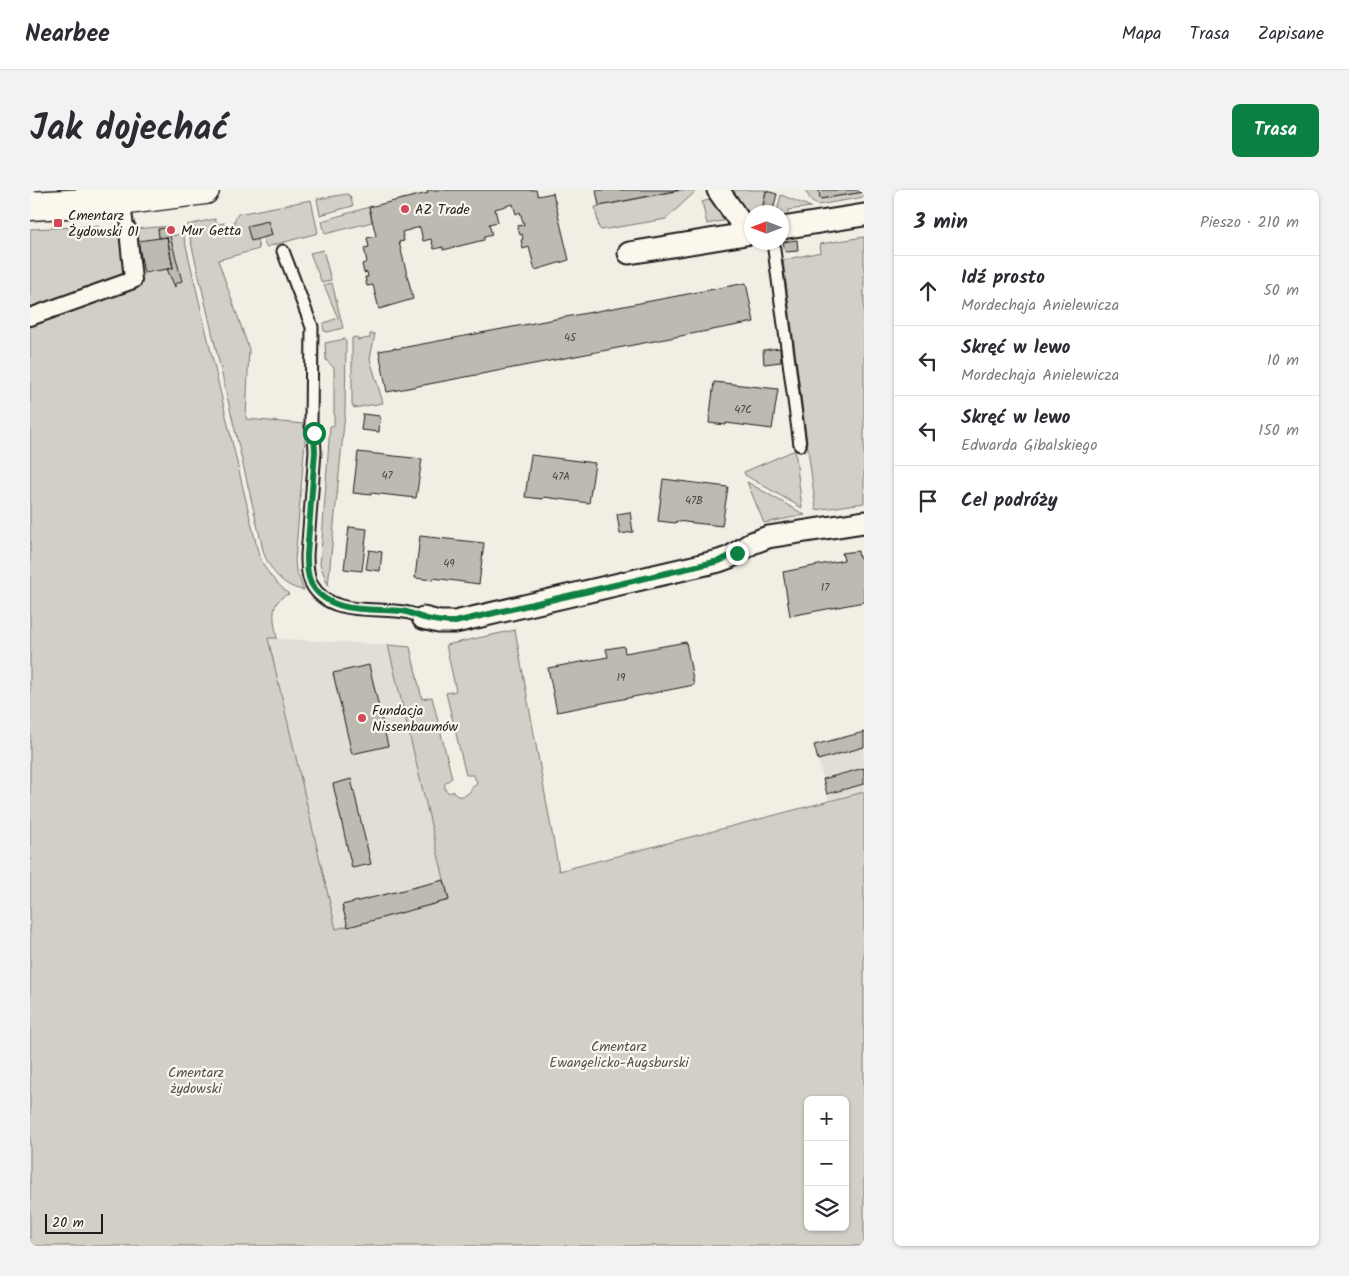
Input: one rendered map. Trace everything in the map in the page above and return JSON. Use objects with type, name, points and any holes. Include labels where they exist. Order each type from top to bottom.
[{"type":"main road","points":[[30,206],[124,201],[205,190]]},
{"type":"street","points":[[718,190],[744,225]]},
{"type":"street","points":[[789,227],[864,215]]},
{"type":"street","points":[[30,317],[133,280],[128,230]]},
{"type":"street","points":[[629,254],[744,234]]},
{"type":"street","points":[[424,618],[439,622],[455,622],[719,561],[730,557],[752,543],[768,537],[864,522]]},
{"type":"lane","points":[[124,201],[128,230]]},
{"type":"lane","points":[[282,250],[312,327],[311,425],[314,433],[315,452],[307,555],[308,571],[312,585],[323,598],[333,603],[350,608],[400,611],[424,618]]},
{"type":"lane","points":[[775,250],[800,445]]},
{"type":"shaded area","points":[[268,638],[388,645],[449,900],[336,930]]},
{"type":"shaded area","points":[[864,732],[864,792],[829,801],[814,745]]},
{"type":"green space","points":[[683,190],[696,191],[666,219],[601,230],[599,228],[595,207]]},
{"type":"green space","points":[[726,190],[766,190],[763,205],[744,205],[744,213]]},
{"type":"green space","points":[[805,190],[819,190],[821,199],[864,192],[864,197],[818,205],[812,202]]},
{"type":"green space","points":[[347,194],[350,196],[353,206],[320,215],[317,199]]},
{"type":"green space","points":[[781,195],[811,207],[789,210],[789,205],[779,205]]},
{"type":"green space","points":[[715,198],[727,220],[707,224],[702,202]]},
{"type":"green space","points":[[311,200],[318,233],[266,247],[263,238],[272,235],[268,221],[248,226],[257,239],[259,249],[218,260],[249,349],[246,419],[304,424],[305,440],[295,561],[296,570],[304,590],[290,586],[279,578],[270,567],[264,554],[187,225],[215,219],[217,224],[225,223],[230,231],[236,229],[234,221],[238,214]]},
{"type":"green space","points":[[369,207],[372,222],[325,234],[322,221]]},
{"type":"green space","points":[[98,226],[99,232],[170,226],[173,236],[183,233],[259,556],[271,576],[289,594],[282,597],[275,607],[274,618],[277,638],[268,638],[336,929],[449,900],[388,645],[410,647],[422,699],[432,697],[452,778],[445,783],[445,790],[450,793],[453,791],[457,796],[464,796],[470,792],[477,782],[473,775],[466,775],[446,693],[456,691],[446,645],[515,630],[559,871],[864,792],[864,1246],[30,1246],[30,229]]},
{"type":"green space","points":[[864,237],[864,503],[816,510],[783,260],[821,252],[820,244]]},
{"type":"green space","points":[[323,250],[331,280],[322,283],[310,253]]},
{"type":"green space","points":[[332,283],[343,328],[328,332],[324,331],[324,323],[338,318],[324,285]]},
{"type":"green space","points":[[370,334],[375,334],[370,359],[383,403],[354,408],[352,404],[352,338],[357,337],[358,340],[370,338]]},
{"type":"green space","points":[[345,339],[345,413],[328,586],[320,564],[330,426],[334,426],[334,368],[326,360],[325,343]]},
{"type":"green space","points":[[795,450],[802,508],[745,475],[744,472]]},
{"type":"green space","points":[[747,482],[805,515],[764,523]]},
{"type":"building","points":[[427,190],[536,190],[538,196],[553,193],[569,260],[535,270],[529,247],[523,249],[522,234],[520,235],[517,226],[524,225],[520,212],[516,214],[513,204],[495,209],[498,222],[489,224],[492,235],[484,237],[484,240],[443,250],[443,247],[434,249],[431,239],[423,241],[420,227],[402,232],[404,241],[399,242],[413,299],[379,309],[373,285],[367,286],[365,277],[368,277],[367,272],[364,273],[362,264],[367,262],[364,248],[369,247],[367,238],[376,236],[369,207],[428,193]]},
{"type":"building","points":[[596,190],[679,190],[599,206]]},
{"type":"building","points":[[819,190],[864,190],[864,192],[820,199]]},
{"type":"building","points":[[766,191],[777,194],[774,205],[764,205]]},
{"type":"building","points":[[268,221],[272,235],[251,241],[247,226]]},
{"type":"building","points":[[168,228],[182,281],[175,284],[175,287],[167,269],[173,268],[167,237],[159,238],[158,229]]},
{"type":"building","points":[[167,237],[173,268],[144,273],[138,241]]},
{"type":"building","points":[[797,240],[798,251],[785,252],[785,250],[789,250],[789,241]]},
{"type":"building","points":[[746,283],[754,322],[387,392],[379,351]]},
{"type":"building","points":[[780,348],[781,362],[764,364],[763,350]]},
{"type":"building","points":[[714,382],[778,389],[772,429],[726,423],[726,425],[709,423]]},
{"type":"building","points":[[363,414],[380,416],[379,432],[361,430]]},
{"type":"building","points":[[358,452],[422,459],[416,498],[353,493]]},
{"type":"building","points":[[531,455],[595,463],[589,503],[544,497],[543,499],[525,497]]},
{"type":"building","points":[[663,479],[728,487],[722,526],[658,521]]},
{"type":"building","points":[[630,512],[633,532],[620,534],[617,514]]},
{"type":"building","points":[[349,527],[367,529],[362,571],[344,569]]},
{"type":"building","points":[[420,536],[484,543],[479,584],[433,578],[433,580],[415,578]]},
{"type":"building","points":[[369,550],[382,552],[380,571],[366,569]]},
{"type":"building","points":[[858,551],[859,558],[864,557],[864,602],[790,616],[783,572],[844,560],[842,553]]},
{"type":"building","points":[[686,642],[694,685],[557,712],[548,668],[608,657],[606,649],[624,646],[625,653]]},
{"type":"building","name":"Fundacja Nissenbaumów","points":[[369,665],[388,746],[352,754],[333,673]]},
{"type":"building","points":[[864,732],[864,747],[818,760],[814,745]]},
{"type":"building","points":[[864,768],[864,784],[827,794],[823,779]]},
{"type":"building","points":[[351,779],[371,864],[352,868],[333,784]]},
{"type":"building","points":[[444,880],[449,900],[348,927],[342,905]]},
{"type":"place","name":"AZ Trade","points":[[405,209]]},
{"type":"place","name":"Cmentarz Żydowski 01","points":[[58,223]]},
{"type":"place","name":"Mur Getta","points":[[171,230]]},
{"type":"place","name":"Fundacja Nissenbaumów","points":[[362,718]]},
{"type":"route","points":[[314,433],[315,452],[307,555],[308,571],[312,585],[323,598],[350,608],[400,611],[439,622],[455,622],[719,561],[737,553]]},
{"type":"park label","name":"Cmentarz Ewangelicko-Augsburski","points":[[619,1054]]},
{"type":"park label","name":"Cmentarz żydowski","points":[[196,1080]]}]
